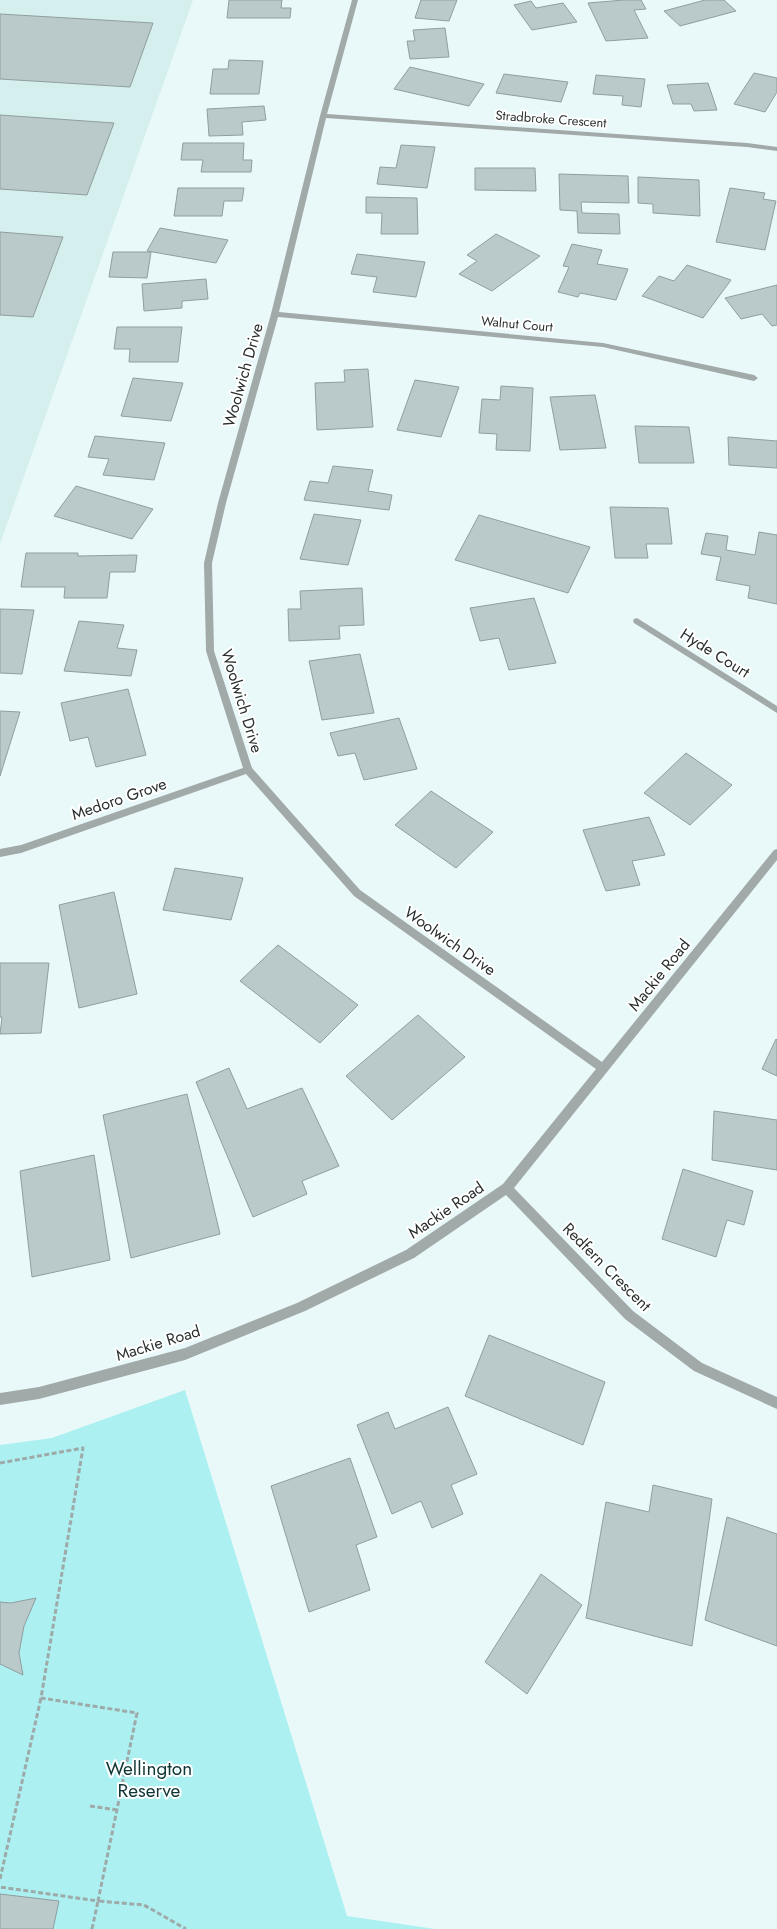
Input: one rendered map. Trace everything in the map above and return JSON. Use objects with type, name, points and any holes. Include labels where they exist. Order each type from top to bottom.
[{"type":"street","name":"Woolwich Drive","points":[[354,0],[323,116],[275,314],[222,503],[208,563],[210,651],[248,770],[357,893],[604,1069]]},
{"type":"street","name":"Stradbroke Crescent","points":[[323,116],[739,144],[777,149]]},
{"type":"street","name":"Walnut Court","points":[[275,314],[604,345],[754,378]]},
{"type":"street","name":"Hyde Court","points":[[637,621],[777,710]]},
{"type":"street","name":"Medoro Grove","points":[[0,853],[21,849],[248,770]]},
{"type":"street","name":"Mackie Road","points":[[0,1399],[39,1393],[185,1354],[301,1307],[410,1254],[507,1188],[777,853]]},
{"type":"street","name":"Redfern Crescent","points":[[507,1188],[629,1315],[698,1367],[777,1404]]},
{"type":"path","points":[[0,1463],[83,1448],[41,1698],[0,1879]]},
{"type":"path","points":[[41,1698],[137,1713],[92,1929]]},
{"type":"path","points":[[90,1806],[117,1810]]},
{"type":"path","points":[[0,1887],[144,1905],[186,1929]]},
{"type":"shaded area","points":[[0,0],[193,0],[0,544]]},
{"type":"green space","name":"Wellington Reserve","points":[[185,1390],[347,1916],[435,1929],[0,1929],[0,1445],[52,1438]]},
{"type":"building","points":[[229,0],[282,0],[281,8],[291,8],[290,18],[227,18]]},
{"type":"building","points":[[421,0],[457,0],[449,21],[415,18]]},
{"type":"building","points":[[641,0],[646,9],[634,10],[648,38],[606,41],[588,3]]},
{"type":"building","points":[[705,0],[724,0],[736,11],[680,26],[664,11]]},
{"type":"building","points":[[531,1],[536,8],[563,3],[577,22],[532,30],[514,5]]},
{"type":"building","points":[[0,14],[153,23],[130,87],[0,79]]},
{"type":"building","points":[[445,28],[449,57],[410,59],[407,41],[415,41],[413,30]]},
{"type":"building","points":[[229,60],[263,61],[259,94],[210,94],[213,69],[228,69]]},
{"type":"building","points":[[410,67],[484,84],[469,106],[394,89]]},
{"type":"building","points":[[754,73],[777,78],[777,92],[765,112],[734,104]]},
{"type":"building","points":[[504,74],[568,82],[561,102],[496,93]]},
{"type":"building","points":[[596,75],[645,79],[641,107],[622,105],[623,96],[593,94]]},
{"type":"building","points":[[708,83],[717,110],[694,111],[691,104],[673,104],[667,85]]},
{"type":"building","points":[[264,106],[266,120],[242,122],[243,135],[209,136],[207,109]]},
{"type":"building","points":[[0,115],[114,123],[87,195],[0,189]]},
{"type":"building","points":[[183,143],[244,143],[243,160],[252,160],[251,172],[201,172],[203,160],[181,160]]},
{"type":"building","points":[[401,145],[435,147],[427,188],[377,184],[380,167],[396,168]]},
{"type":"building","points":[[475,168],[535,168],[536,191],[475,190]]},
{"type":"building","points":[[559,174],[628,176],[629,203],[581,202],[582,213],[619,214],[620,234],[578,233],[577,211],[560,210]]},
{"type":"building","points":[[638,177],[699,180],[700,216],[653,213],[653,204],[638,203]]},
{"type":"building","points":[[178,188],[244,188],[242,201],[224,201],[222,216],[174,216]]},
{"type":"building","points":[[730,188],[765,193],[763,199],[776,201],[765,250],[716,242]]},
{"type":"building","points":[[366,197],[417,198],[418,234],[381,234],[382,213],[366,213]]},
{"type":"building","points":[[160,228],[228,240],[216,263],[147,251]]},
{"type":"building","points":[[0,232],[63,237],[33,317],[0,315]]},
{"type":"building","points":[[496,234],[540,256],[492,291],[459,274],[477,261],[467,255]]},
{"type":"building","points":[[572,244],[602,250],[597,264],[628,269],[616,300],[580,293],[578,297],[558,292],[569,267],[563,266]]},
{"type":"building","points":[[113,252],[151,252],[147,278],[109,277]]},
{"type":"building","points":[[357,254],[425,262],[416,297],[373,292],[377,277],[351,274]]},
{"type":"building","points":[[687,265],[731,280],[703,318],[642,296],[659,276],[674,281]]},
{"type":"building","points":[[206,279],[208,299],[182,301],[182,308],[144,311],[142,284]]},
{"type":"building","points":[[777,285],[777,325],[772,326],[762,314],[741,319],[725,298]]},
{"type":"building","points":[[117,327],[182,327],[178,362],[129,362],[130,349],[114,349]]},
{"type":"building","points":[[368,369],[373,427],[317,430],[315,383],[345,382],[344,370]]},
{"type":"building","points":[[133,378],[183,383],[171,421],[121,416]]},
{"type":"building","points":[[415,380],[459,387],[441,437],[397,430]]},
{"type":"building","points":[[501,386],[533,388],[530,451],[496,450],[497,434],[479,433],[482,399],[500,400]]},
{"type":"building","points":[[595,395],[606,448],[560,450],[550,397]]},
{"type":"building","points":[[635,426],[689,427],[694,463],[639,463]]},
{"type":"building","points":[[95,436],[165,443],[154,480],[103,475],[109,459],[88,457]]},
{"type":"building","points":[[728,437],[777,441],[777,468],[729,465]]},
{"type":"building","points":[[333,466],[373,470],[368,491],[392,495],[389,510],[304,500],[310,481],[328,483]]},
{"type":"building","points":[[76,486],[153,509],[132,539],[54,516]]},
{"type":"building","points":[[610,507],[668,508],[672,544],[646,544],[648,558],[615,558]]},
{"type":"building","points":[[314,514],[361,520],[348,565],[300,559]]},
{"type":"building","points":[[479,515],[590,547],[568,593],[455,560]]},
{"type":"building","points":[[759,532],[777,535],[777,604],[748,598],[750,586],[716,580],[721,557],[701,554],[706,533],[728,536],[726,550],[755,555]]},
{"type":"building","points":[[26,553],[78,553],[78,556],[137,555],[135,572],[110,572],[107,598],[64,598],[65,587],[21,587]]},
{"type":"building","points":[[362,588],[364,625],[339,626],[340,639],[289,641],[288,609],[301,609],[300,591]]},
{"type":"building","points":[[534,598],[556,663],[509,670],[499,638],[480,641],[470,608]]},
{"type":"building","points":[[0,609],[34,610],[22,674],[0,673]]},
{"type":"building","points":[[79,621],[124,625],[117,648],[137,650],[131,676],[64,671]]},
{"type":"building","points":[[360,654],[374,713],[322,720],[309,661]]},
{"type":"building","points":[[128,689],[146,755],[96,767],[88,737],[70,741],[61,703]]},
{"type":"building","points":[[0,711],[20,712],[0,776]]},
{"type":"building","points":[[399,718],[417,769],[364,780],[355,753],[338,756],[330,733]]},
{"type":"building","points":[[686,753],[732,785],[690,825],[644,793]]},
{"type":"building","points":[[431,791],[493,832],[456,868],[395,825]]},
{"type":"building","points":[[649,817],[665,855],[632,861],[640,885],[606,891],[583,830]]},
{"type":"building","points":[[175,868],[243,878],[231,920],[163,910]]},
{"type":"building","points":[[114,892],[137,994],[79,1008],[59,905]]},
{"type":"building","points":[[278,945],[358,1005],[320,1043],[240,981]]},
{"type":"building","points":[[0,963],[49,963],[41,1033],[0,1034],[2,1017],[0,1017]]},
{"type":"building","points":[[418,1015],[465,1057],[392,1120],[346,1076]]},
{"type":"building","points":[[776,1039],[777,1040],[777,1076],[762,1069]]},
{"type":"building","points":[[229,1068],[247,1109],[302,1088],[339,1166],[302,1181],[307,1194],[253,1217],[196,1082]]},
{"type":"building","points":[[187,1094],[220,1234],[131,1258],[103,1115]]},
{"type":"building","points":[[714,1111],[777,1120],[777,1170],[712,1160]]},
{"type":"building","points":[[94,1155],[110,1260],[32,1277],[20,1171]]},
{"type":"building","points":[[683,1169],[753,1191],[744,1225],[727,1220],[716,1257],[662,1239]]},
{"type":"building","points":[[489,1335],[605,1382],[583,1445],[465,1396]]},
{"type":"building","points":[[448,1407],[477,1474],[451,1485],[463,1514],[432,1528],[421,1501],[392,1514],[357,1425],[388,1412],[395,1429]]},
{"type":"building","points":[[350,1458],[377,1537],[356,1545],[370,1590],[309,1612],[271,1486]]},
{"type":"building","points":[[653,1485],[712,1499],[692,1646],[586,1618],[606,1502],[649,1512]]},
{"type":"building","points":[[727,1517],[777,1534],[777,1646],[705,1620]]},
{"type":"building","points":[[541,1574],[582,1605],[527,1694],[485,1662]]},
{"type":"building","points":[[36,1598],[24,1626],[19,1653],[23,1675],[0,1664],[0,1602],[11,1603]]},
{"type":"building","points":[[0,1894],[59,1901],[53,1929],[0,1929]]}]
